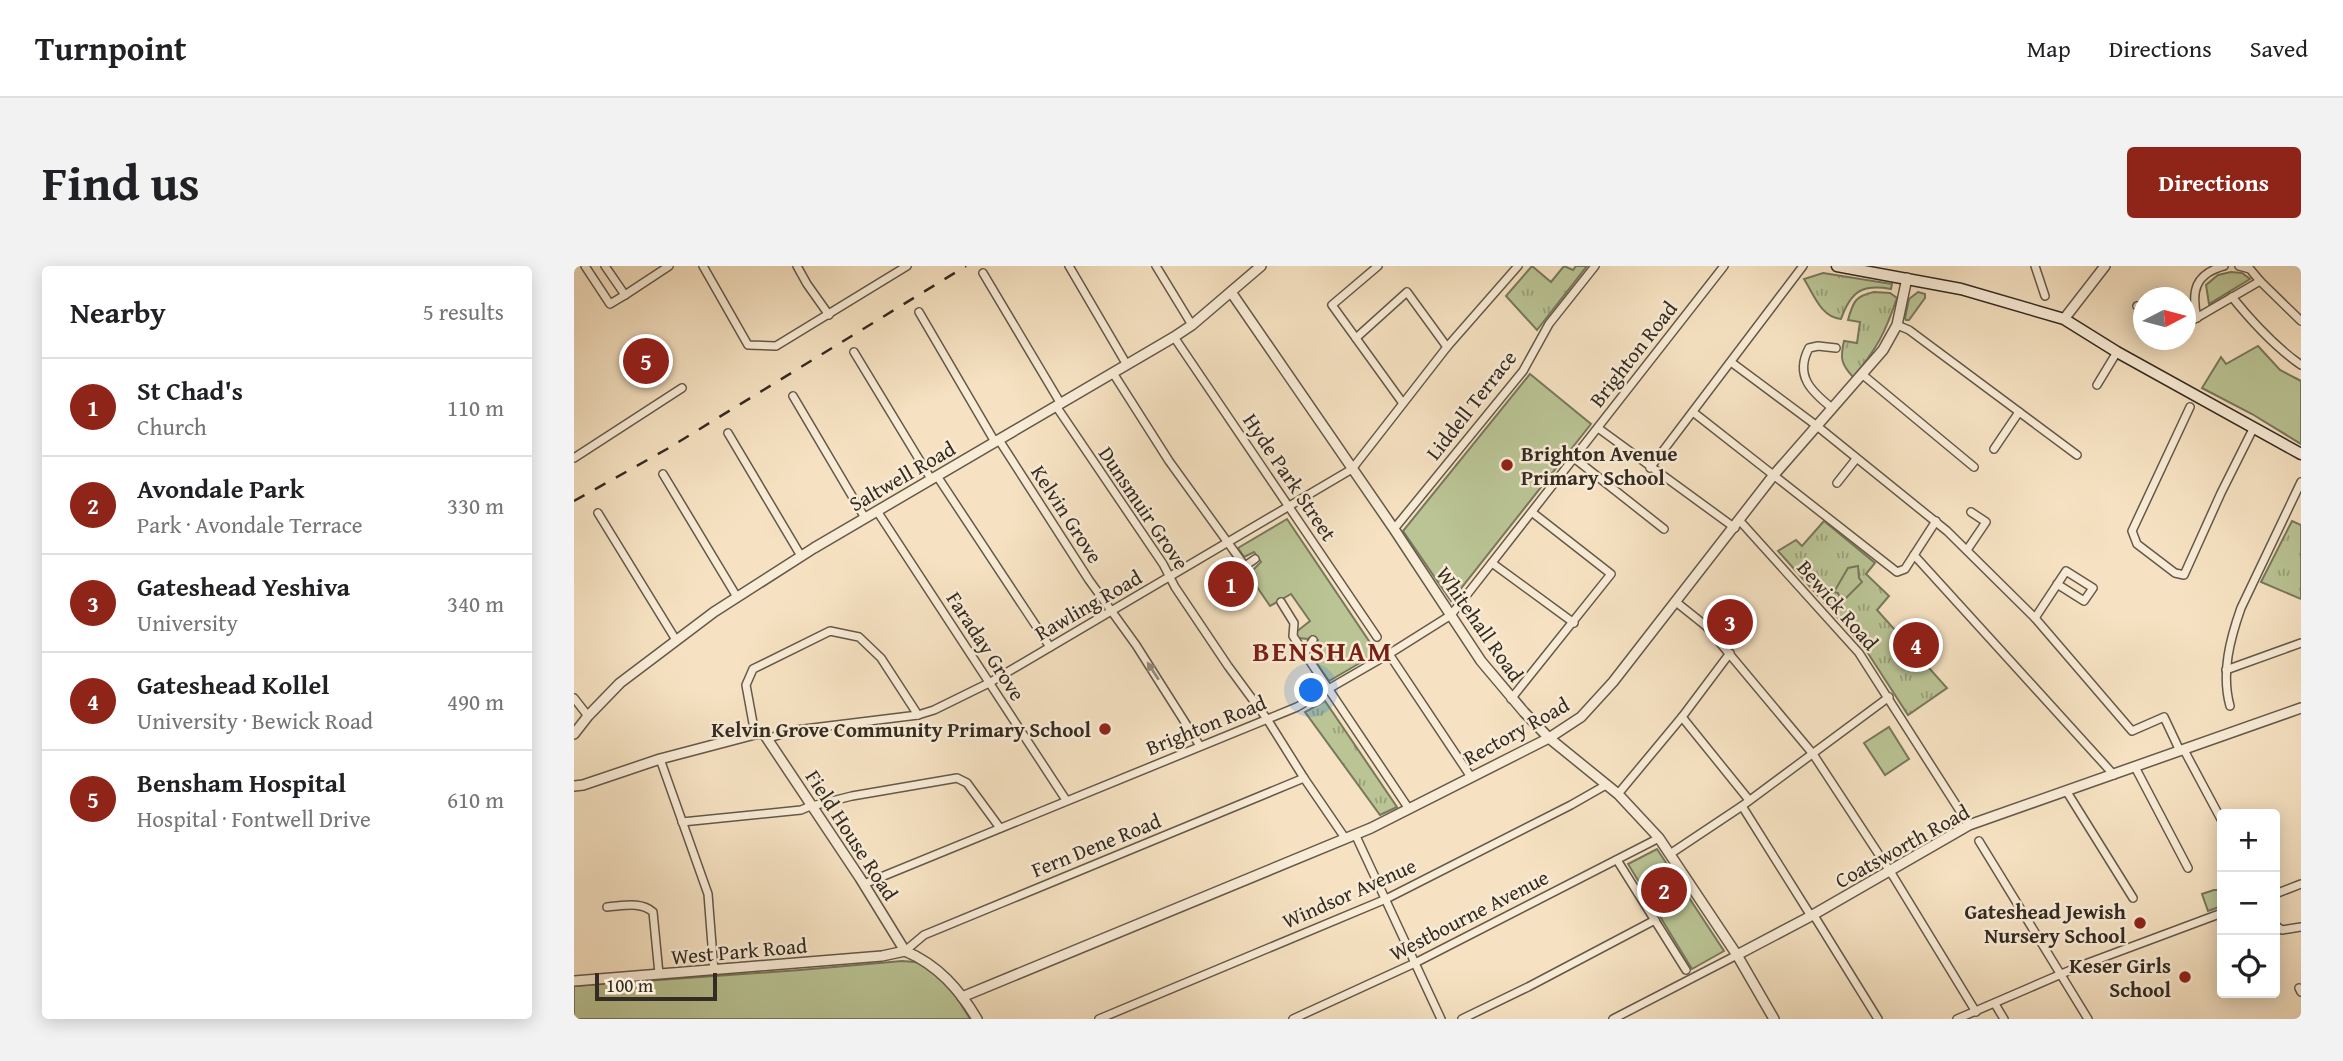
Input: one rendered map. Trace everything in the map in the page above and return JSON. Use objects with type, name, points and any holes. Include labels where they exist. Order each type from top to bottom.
[{"type":"main road","points":[[1837,266],[1961,289],[2064,319],[2117,352],[2301,454]]},
{"type":"street","points":[[585,266],[610,304],[669,266]]},
{"type":"street","points":[[605,266],[625,295]]},
{"type":"street","points":[[703,266],[748,345],[776,346],[906,266]]},
{"type":"street","points":[[797,266],[829,315]]},
{"type":"street","points":[[1069,266],[1127,365]]},
{"type":"street","points":[[1156,266],[1192,325]]},
{"type":"street","points":[[1378,266],[1332,305],[1402,402]]},
{"type":"street","name":"Rawling Road","points":[[769,738],[796,730],[918,715],[934,710],[989,683],[1352,468],[1447,347],[1518,266]]},
{"type":"street","name":"Liddell Terrace","points":[[1394,529],[1523,370],[1549,324],[1595,266]]},
{"type":"street","name":"Brighton Road","points":[[864,884],[1297,707],[1451,615],[1724,266]]},
{"type":"street","points":[[1650,468],[1803,266]]},
{"type":"street","points":[[2035,266],[2045,296]]},
{"type":"street","points":[[2064,319],[2105,266]]},
{"type":"street","points":[[2224,266],[2212,269],[2198,281],[2193,299],[2197,318],[2260,281]]},
{"type":"street","points":[[2239,266],[2250,269],[2301,321]]},
{"type":"street","name":"Saltwell Road","points":[[574,734],[587,716],[620,683],[737,597],[801,556],[1174,337],[1192,325],[1257,267]]},
{"type":"street","name":"Dunsmuir Grove","points":[[983,273],[1058,405],[1228,666],[1267,719],[1345,838]]},
{"type":"street","name":"Rectory Road","points":[[962,997],[1355,834],[1549,738],[1581,717],[1676,602],[1773,476],[1884,350],[1897,325],[1907,278]]},
{"type":"street","name":"Whitehall Road","points":[[1231,292],[1511,699],[1549,738],[1618,794],[1659,838],[1737,955],[1774,1019]]},
{"type":"street","points":[[1356,338],[1407,292],[1447,347]]},
{"type":"street","points":[[2232,297],[2258,328],[2301,365]]},
{"type":"street","name":"Kelvin Grove","points":[[919,312],[997,441],[1136,645],[1200,746]]},
{"type":"street","points":[[1897,325],[1909,330],[2077,455]]},
{"type":"street","name":"Hyde Park Street","points":[[1174,337],[1377,637]]},
{"type":"street","points":[[1832,408],[1811,392],[1804,366],[1809,348],[1836,348]]},
{"type":"street","points":[[854,352],[934,478],[1050,647]]},
{"type":"street","points":[[2097,385],[2117,352]]},
{"type":"street","points":[[1731,362],[1817,426],[1936,521],[2035,618],[2132,731],[2164,717],[2217,812]]},
{"type":"street","points":[[1114,373],[1155,440],[1252,576]]},
{"type":"street","points":[[1863,375],[1974,467]]},
{"type":"street","points":[[574,458],[682,388]]},
{"type":"street","points":[[793,396],[865,518]]},
{"type":"street","points":[[2190,407],[2132,531],[2137,544],[2175,573],[2184,575],[2254,427]]},
{"type":"street","points":[[1693,412],[1893,570],[1901,572],[1936,521]]},
{"type":"street","points":[[1994,449],[2019,412]]},
{"type":"street","name":"Bewick Road","points":[[1598,428],[1650,468],[1659,471],[1737,525],[1859,653],[1889,696],[1969,825]]},
{"type":"street","points":[[728,433],[801,556]]},
{"type":"street","points":[[1574,458],[1664,529]]},
{"type":"street","points":[[1837,483],[1856,459]]},
{"type":"street","points":[[663,474],[737,597]]},
{"type":"street","points":[[2230,705],[2226,670],[2241,608],[2301,482]]},
{"type":"street","name":"Faraday Grove","points":[[877,511],[1066,800]]},
{"type":"street","points":[[1967,550],[1986,522],[1970,512]]},
{"type":"street","points":[[598,513],[676,640]]},
{"type":"street","points":[[1511,699],[1611,574],[1533,513]]},
{"type":"street","points":[[1914,555],[2114,775]]},
{"type":"street","points":[[1245,566],[1255,559]]},
{"type":"street","points":[[1492,563],[1574,623]]},
{"type":"street","points":[[2035,618],[2057,584],[2066,571],[2092,587],[2084,601],[2057,584]]},
{"type":"street","points":[[1280,602],[1294,622],[1293,636],[1409,809]]},
{"type":"street","points":[[1676,602],[1706,626],[1813,754],[1976,1012]]},
{"type":"street","points":[[755,734],[746,685],[752,669],[831,631],[859,637],[881,658],[918,715]]},
{"type":"street","points":[[1304,653],[1313,640]]},
{"type":"street","points":[[2226,670],[2301,642]]},
{"type":"street","points":[[1618,794],[1682,717],[1730,653]]},
{"type":"street","points":[[1389,654],[1471,776]]},
{"type":"street","points":[[1670,854],[1742,806],[1889,696]]},
{"type":"street","points":[[574,698],[587,716]]},
{"type":"street","name":"Coatsworth Road","points":[[1613,1019],[1812,915],[1969,825],[2301,708]]},
{"type":"street","points":[[1682,717],[1749,800]]},
{"type":"street","points":[[574,786],[660,759],[755,734],[764,734],[769,738]]},
{"type":"street","name":"Field House Road","points":[[769,738],[905,951]]},
{"type":"street","points":[[660,759],[708,894],[713,971]]},
{"type":"street","points":[[2136,767],[2188,868]]},
{"type":"street","points":[[682,822],[801,810],[852,796],[957,778],[967,783],[1000,828]]},
{"type":"street","name":"Fern Dene Road","points":[[905,951],[924,935],[1304,778]]},
{"type":"street","name":"Windsor Avenue","points":[[1099,1019],[1386,898],[1571,806],[1606,785]]},
{"type":"street","points":[[2067,792],[2133,898]]},
{"type":"street","points":[[1742,806],[1878,1019]]},
{"type":"street","points":[[1355,834],[1441,1019]]},
{"type":"street","name":"Westbourne Avenue","points":[[1293,1019],[1415,963],[1659,838]]},
{"type":"street","points":[[1979,841],[2088,1019]]},
{"type":"street","points":[[1617,860],[1686,970]]},
{"type":"street","points":[[2280,892],[2301,884]]},
{"type":"street","points":[[607,907],[639,905],[653,912],[659,974]]},
{"type":"street","points":[[1957,1019],[2061,974],[2217,915]]},
{"type":"street","points":[[1462,1019],[1655,920]]},
{"type":"street","points":[[2280,929],[2301,927]]},
{"type":"street","points":[[905,951],[934,967],[949,980],[977,1019]]},
{"type":"street","name":"West Park Road","points":[[574,981],[882,956],[905,951]]},
{"type":"street","points":[[1995,1004],[2004,1019]]},
{"type":"green space","points":[[1532,266],[1551,282],[1564,266],[1573,270],[1576,266],[1587,266],[1537,330],[1506,296]]},
{"type":"green space","points":[[1823,273],[1892,284],[1891,289],[1872,288],[1859,292],[1849,302],[1841,319],[1823,310],[1804,279]]},
{"type":"green space","points":[[2242,273],[2250,279],[2209,304],[2206,285],[2218,275]]},
{"type":"green space","points":[[1874,292],[1890,293],[1897,298],[1880,340],[1853,377],[1842,360],[1842,352],[1844,341],[1857,343],[1860,322],[1848,320],[1856,301]]},
{"type":"green space","points":[[1918,292],[1925,294],[1925,298],[1909,320],[1906,320],[1909,299]]},
{"type":"green space","points":[[2258,346],[2280,370],[2301,381],[2301,444],[2202,388],[2221,357],[2226,364]]},
{"type":"green space","points":[[1530,374],[1591,424],[1451,601],[1403,531]]},
{"type":"green space","points":[[1287,519],[1377,653],[1329,681],[1311,655],[1318,640],[1312,636],[1308,639],[1298,638],[1296,632],[1310,621],[1291,594],[1270,606],[1253,581],[1256,579],[1252,571],[1261,562],[1254,552],[1244,557],[1238,548]]},
{"type":"green space","points":[[1824,521],[1875,563],[1866,574],[1889,596],[1877,610],[1947,688],[1908,715],[1864,647],[1778,551],[1796,540],[1802,546]]},
{"type":"green space","points":[[2292,521],[2301,525],[2301,599],[2261,582]]},
{"type":"green space","points":[[1858,566],[1862,582],[1842,602],[1838,593],[1834,592],[1848,568]]},
{"type":"green space","points":[[1325,701],[1397,807],[1380,815],[1305,712]]},
{"type":"green space","points":[[1889,727],[1909,759],[1885,775],[1864,743]]},
{"type":"green space","points":[[1657,849],[1724,951],[1692,969],[1628,864]]},
{"type":"green space","points":[[2217,890],[2217,908],[2208,911],[2202,894]]},
{"type":"green space","points":[[902,961],[928,967],[949,987],[970,1019],[574,1019],[574,986]]},
{"type":"railway","points":[[574,501],[667,449],[966,266]]},
{"type":"place","name":"Bensham Hospital","points":[[646,361]]},
{"type":"place","name":"Brighton Avenue Primary School","points":[[1507,465]]},
{"type":"place","name":"St Chad's","points":[[1231,584]]},
{"type":"place","name":"Gateshead Yeshiva","points":[[1730,622]]},
{"type":"place","name":"Gateshead Kollel","points":[[1916,645]]},
{"type":"place","name":"Kelvin Grove Community Primary School","points":[[1105,729]]},
{"type":"place","name":"Avondale Park","points":[[1664,890]]},
{"type":"place","name":"Gateshead Jewish Nursery School","points":[[2140,923]]},
{"type":"place","name":"Keser Girls School","points":[[2185,977]]},
{"type":"district","name":"BENSHAM","points":[[1323,650]]}]
